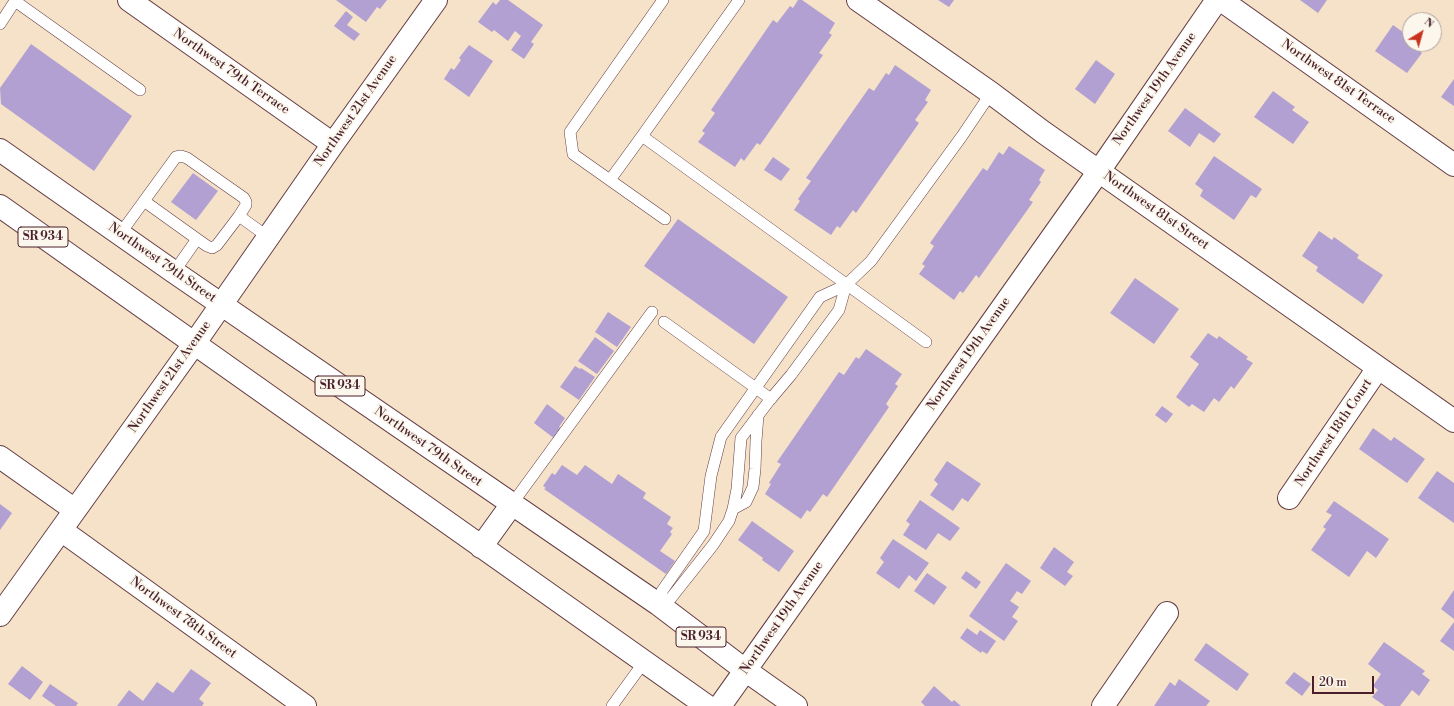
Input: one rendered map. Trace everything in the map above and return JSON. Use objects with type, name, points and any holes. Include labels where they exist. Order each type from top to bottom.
[{"type":"street","name":"Northwest 79th Terrace","points":[[129,0],[333,144]]},
{"type":"street","name":"Northwest 21st Avenue","points":[[0,615],[222,305],[333,144],[436,0]]},
{"type":"street","name":"Northwest 81st Street","points":[[858,0],[1454,422]]},
{"type":"street","name":"Northwest 19th Avenue","points":[[720,706],[1099,171],[1217,0]]},
{"type":"street","name":"Northwest 81st Terrace","points":[[1221,0],[1454,165]]},
{"type":"street","name":"Northwest 79th Street","points":[[0,150],[174,272],[658,604],[745,670],[796,706]]},
{"type":"street","name":"SR 934","points":[[0,206],[707,706]]},
{"type":"street","name":"Northwest 18th Court","points":[[1289,498],[1378,368]]},
{"type":"street","points":[[0,457],[75,510]]},
{"type":"street","points":[[481,547],[512,504]]},
{"type":"street","name":"Northwest 78th Street","points":[[61,530],[305,706]]},
{"type":"street","points":[[1103,706],[1167,613]]},
{"type":"lane","points":[[663,0],[570,132],[573,154],[665,219]]},
{"type":"lane","points":[[610,180],[739,0]]},
{"type":"lane","points":[[0,24],[15,1],[140,90]]},
{"type":"lane","points":[[658,604],[662,591],[704,531],[711,476],[721,437],[820,297],[846,285],[871,261],[962,136],[991,93]]},
{"type":"lane","points":[[642,136],[926,342]]},
{"type":"lane","points":[[120,234],[144,201],[176,158],[181,156],[187,158],[244,198],[246,205],[239,216],[212,248],[144,201]]},
{"type":"lane","points":[[239,216],[268,237]]},
{"type":"lane","points":[[174,272],[197,239]]},
{"type":"lane","points":[[658,604],[671,598],[713,545],[729,521],[737,489],[741,438],[791,375],[839,310],[846,285]]},
{"type":"lane","points":[[512,504],[652,312]]},
{"type":"lane","points":[[664,322],[771,399]]},
{"type":"lane","points":[[733,509],[746,502],[753,487],[758,416]]},
{"type":"lane","points":[[612,706],[644,662]]},
{"type":"building","points":[[336,0],[387,0],[380,9],[377,7],[366,22]]},
{"type":"building","points":[[500,0],[508,0],[543,25],[531,42],[534,44],[524,59],[511,50],[521,36],[515,31],[508,41],[494,30],[492,32],[478,22],[493,2],[496,5]]},
{"type":"building","points":[[798,0],[802,0],[835,23],[829,33],[832,35],[819,53],[823,55],[760,145],[757,143],[744,161],[741,158],[735,167],[698,142],[705,133],[702,131],[715,113],[711,110],[773,20],[777,23],[790,6],[793,8]]},
{"type":"building","points":[[938,0],[954,0],[949,7]]},
{"type":"building","points":[[1300,0],[1327,0],[1318,13]]},
{"type":"building","points":[[346,11],[353,17],[347,25],[360,34],[354,41],[334,26]]},
{"type":"building","points":[[1393,25],[1402,31],[1402,52],[1422,53],[1407,73],[1375,51]]},
{"type":"building","points":[[31,44],[132,116],[94,171],[1,104],[0,88]]},
{"type":"building","points":[[469,45],[493,61],[469,97],[444,79],[451,68],[454,70],[461,60],[459,58]]},
{"type":"building","points":[[1096,60],[1115,74],[1095,104],[1075,89]]},
{"type":"building","points":[[895,65],[931,90],[925,100],[928,102],[915,120],[919,123],[856,213],[853,210],[840,228],[837,226],[831,235],[794,210],[800,201],[798,199],[811,181],[806,178],[869,88],[874,91],[886,73],[889,75]]},
{"type":"building","points":[[1454,79],[1454,106],[1441,97]]},
{"type":"building","points":[[1273,91],[1295,107],[1292,110],[1309,122],[1293,144],[1254,117]]},
{"type":"building","points":[[1185,108],[1221,134],[1214,143],[1199,133],[1190,147],[1168,131]]},
{"type":"building","points":[[1009,146],[1045,170],[1039,180],[1041,182],[1029,200],[1033,202],[979,278],[976,275],[963,293],[960,291],[954,300],[919,274],[925,266],[922,264],[934,246],[930,243],[983,168],[987,171],[999,152],[1003,155]]},
{"type":"building","points":[[1214,156],[1262,189],[1256,198],[1251,195],[1234,220],[1200,196],[1203,190],[1195,184]]},
{"type":"building","points":[[773,157],[790,169],[781,181],[764,170]]},
{"type":"building","points":[[193,173],[218,191],[196,220],[171,202]]},
{"type":"building","points":[[678,219],[788,297],[754,344],[644,266]]},
{"type":"building","points":[[1319,231],[1332,240],[1334,237],[1359,255],[1357,258],[1383,275],[1363,304],[1316,271],[1318,267],[1302,256]]},
{"type":"building","points":[[1135,278],[1179,309],[1154,344],[1110,313]]},
{"type":"building","points":[[608,312],[631,327],[617,347],[595,332]]},
{"type":"building","points":[[1208,333],[1217,339],[1219,336],[1248,357],[1246,359],[1253,363],[1234,389],[1231,386],[1219,402],[1214,398],[1204,412],[1192,404],[1189,407],[1176,397],[1199,364],[1190,357]]},
{"type":"building","points":[[595,337],[614,351],[597,374],[578,361]]},
{"type":"building","points":[[866,349],[902,374],[895,384],[898,386],[886,404],[889,407],[827,497],[823,494],[810,512],[807,510],[801,519],[765,494],[771,484],[769,483],[781,464],[777,462],[839,372],[844,375],[856,357],[859,359]]},
{"type":"building","points":[[575,366],[595,377],[579,400],[560,387]]},
{"type":"building","points":[[547,404],[565,418],[559,427],[562,429],[555,439],[534,423]]},
{"type":"building","points":[[1162,406],[1173,414],[1166,423],[1155,415]]},
{"type":"building","points":[[1373,428],[1391,441],[1394,437],[1425,459],[1407,483],[1359,449]]},
{"type":"building","points":[[947,461],[981,484],[968,502],[962,498],[953,511],[930,495],[938,484],[934,480]]},
{"type":"building","points":[[562,465],[577,475],[585,465],[612,484],[618,474],[646,493],[643,498],[671,517],[667,524],[673,528],[670,532],[672,534],[660,551],[675,561],[666,574],[544,489],[546,488],[543,486],[552,473],[555,475]]},
{"type":"building","points":[[1437,471],[1454,483],[1454,523],[1418,498]]},
{"type":"building","points":[[920,500],[960,528],[950,541],[938,533],[926,550],[903,535],[910,524],[906,521]]},
{"type":"building","points":[[1334,501],[1389,539],[1376,558],[1367,551],[1349,577],[1311,550],[1326,529],[1323,527],[1332,515],[1326,512]]},
{"type":"building","points":[[0,504],[12,513],[0,530]]},
{"type":"building","points":[[752,521],[794,551],[779,572],[738,540]]},
{"type":"building","points":[[893,539],[929,563],[916,581],[909,575],[899,589],[876,573],[884,562],[880,558]]},
{"type":"building","points":[[1054,547],[1074,562],[1067,572],[1073,576],[1065,586],[1040,568]]},
{"type":"building","points":[[1006,563],[1031,581],[1022,594],[1017,591],[1010,601],[1019,607],[1012,617],[1018,621],[1004,641],[969,616]]},
{"type":"building","points":[[966,571],[981,582],[976,589],[961,578]]},
{"type":"building","points":[[927,573],[947,587],[934,605],[914,591]]},
{"type":"building","points":[[1454,590],[1454,619],[1441,609]]},
{"type":"building","points":[[1454,622],[1454,651],[1440,641]]},
{"type":"building","points":[[967,628],[977,635],[980,630],[996,641],[987,654],[982,651],[981,653],[960,638]]},
{"type":"building","points":[[1384,642],[1425,671],[1422,674],[1430,680],[1419,696],[1412,690],[1400,706],[1385,706],[1372,697],[1378,690],[1373,686],[1381,674],[1368,664]]},
{"type":"building","points":[[1206,643],[1249,674],[1237,691],[1194,660]]},
{"type":"building","points":[[22,666],[43,682],[30,700],[8,684]]},
{"type":"building","points":[[191,669],[211,683],[199,699],[204,703],[202,706],[117,706],[129,690],[143,701],[157,682],[173,693]]},
{"type":"building","points":[[1294,672],[1311,684],[1302,696],[1285,683]]},
{"type":"building","points":[[1179,679],[1210,701],[1206,706],[1154,706],[1170,682],[1175,686]]},
{"type":"building","points":[[50,684],[78,703],[76,706],[56,706],[42,696]]},
{"type":"building","points":[[934,686],[952,702],[954,700],[961,706],[925,706],[921,702]]}]
